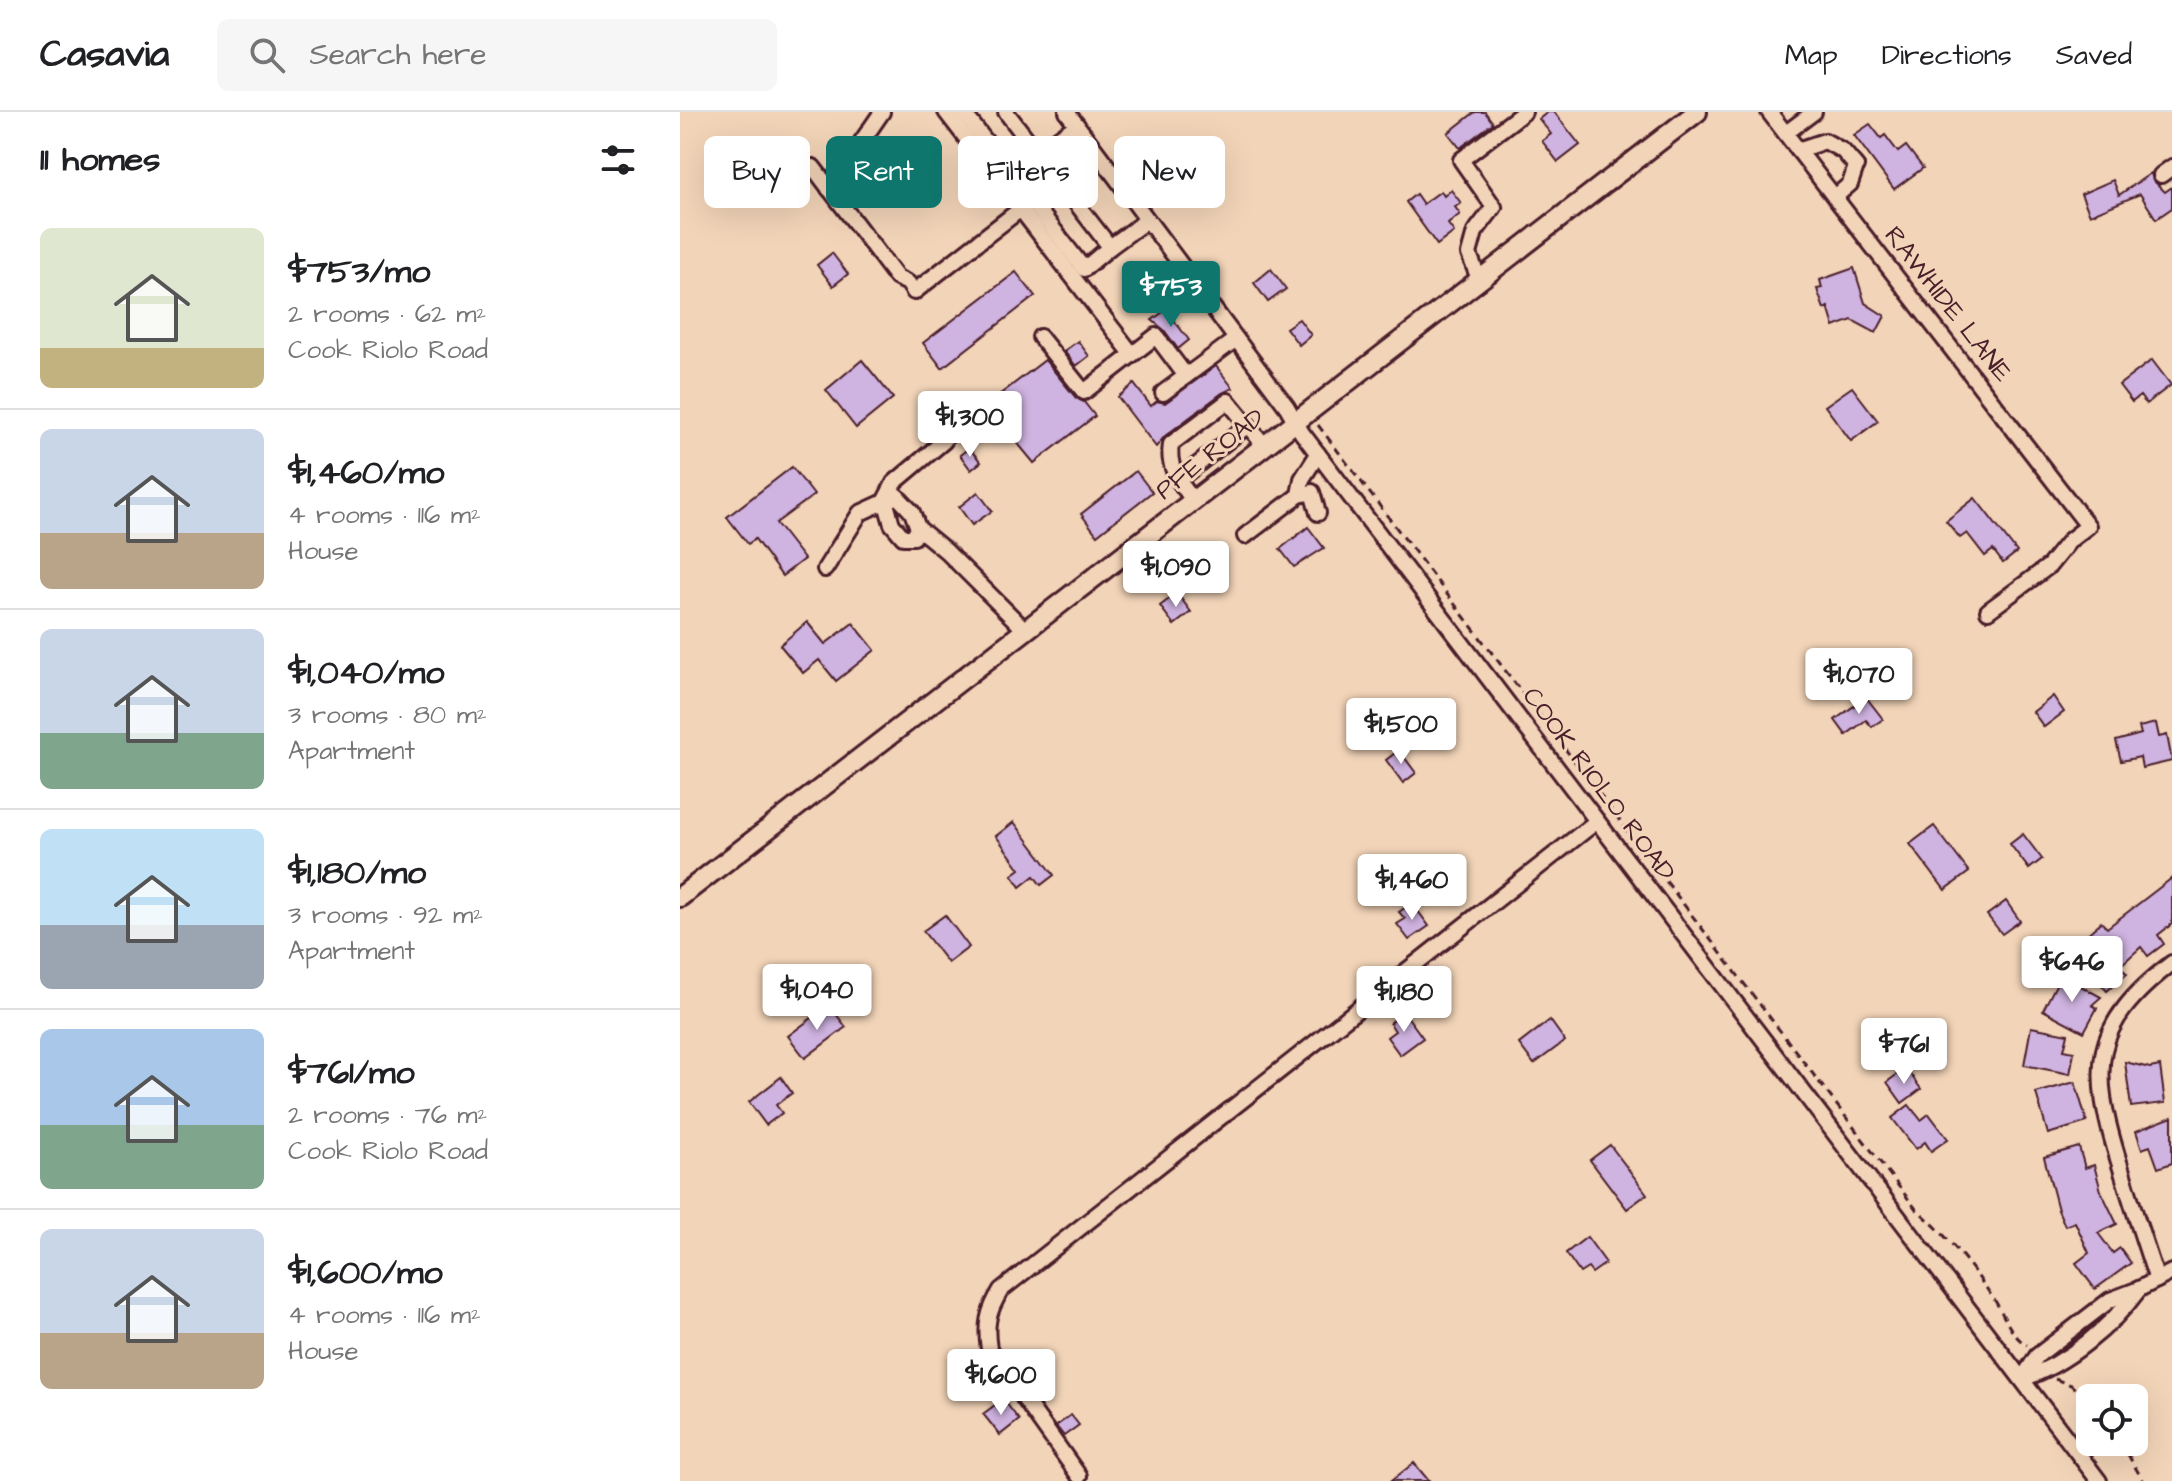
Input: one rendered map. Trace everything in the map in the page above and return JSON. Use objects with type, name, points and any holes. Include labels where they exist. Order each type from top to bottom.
[{"type":"main road","name":"PFE ROAD","points":[[680,897],[1697,112]]},
{"type":"street","points":[[865,136],[882,112]]},
{"type":"street","points":[[946,112],[967,136]]},
{"type":"street","points":[[963,112],[979,136]]},
{"type":"street","points":[[1006,112],[1025,136]]},
{"type":"street","name":"COOK RIOLO ROAD","points":[[1067,112],[1287,407],[1294,422],[1318,454],[2099,1481]]},
{"type":"street","points":[[1479,279],[1469,254],[1475,232],[1494,207],[1461,160],[1524,112]]},
{"type":"street","name":"RAWHIDE LANE","points":[[1769,112],[2088,526],[2070,540],[2049,566],[1988,611]]},
{"type":"street","points":[[1786,133],[1814,112]]},
{"type":"street","points":[[1062,136],[1077,125]]},
{"type":"street","points":[[1798,150],[1825,141],[1843,151],[1856,166],[1850,184],[1835,197]]},
{"type":"street","points":[[813,167],[826,185]]},
{"type":"street","points":[[844,208],[897,278],[908,283],[914,292],[1022,208]]},
{"type":"street","points":[[1028,208],[1132,354]]},
{"type":"street","points":[[1029,208],[1084,269],[1147,220]]},
{"type":"street","points":[[1080,208],[1110,247]]},
{"type":"street","points":[[1040,337],[1084,392],[1156,336],[1186,376]]},
{"type":"street","points":[[1163,393],[1236,339]]},
{"type":"street","points":[[1193,500],[1178,480],[1169,459],[1171,444],[1228,401],[1264,445]]},
{"type":"street","points":[[1178,480],[1248,425]]},
{"type":"street","points":[[918,528],[914,537],[903,537],[892,524],[885,500],[894,483],[944,441]]},
{"type":"street","points":[[1299,495],[1302,479],[1318,454]]},
{"type":"street","points":[[1245,536],[1299,495],[1312,492],[1318,513]]},
{"type":"street","points":[[825,569],[860,513],[897,496],[912,512],[918,528],[946,551],[1025,630]]},
{"type":"street","points":[[1079,1476],[989,1349],[985,1326],[991,1306],[1001,1290],[1597,821]]},
{"type":"street","points":[[2157,1280],[2108,1127],[2100,1076],[2109,1035],[2119,1015],[2142,985],[2172,963]]},
{"type":"street","points":[[2022,1379],[2037,1356],[2110,1300],[2172,1272]]},
{"type":"street","points":[[2022,1379],[2048,1371],[2121,1313],[2139,1289]]},
{"type":"path","points":[[1294,422],[1318,424],[1325,432],[1916,1209],[1947,1236],[1994,1298],[2012,1333],[2037,1356]]},
{"type":"path","points":[[2048,1371],[2057,1382],[2071,1385],[2076,1390]]},
{"type":"path","points":[[2129,1456],[2143,1481]]},
{"type":"building","points":[[1475,112],[1485,112],[1493,123],[1460,148],[1448,133]]},
{"type":"building","points":[[1548,112],[1554,112],[1580,145],[1558,162],[1542,141],[1551,134],[1539,119]]},
{"type":"building","points":[[1870,124],[1881,138],[1885,135],[1898,152],[1906,146],[1923,168],[1894,189],[1854,135]]},
{"type":"building","points":[[2151,173],[2153,180],[2165,192],[2172,187],[2172,208],[2156,219],[2140,194],[2090,215],[2081,194],[2113,180],[2119,195]]},
{"type":"building","points":[[1451,190],[1461,203],[1455,207],[1460,214],[1448,224],[1454,232],[1437,245],[1406,202],[1416,194],[1423,204],[1441,191],[1444,196]]},
{"type":"building","points":[[832,253],[848,274],[833,286],[817,265]]},
{"type":"building","points":[[1854,268],[1865,303],[1885,316],[1876,333],[1852,320],[1834,327],[1828,307],[1824,309],[1817,289],[1822,288],[1820,280]]},
{"type":"building","points":[[1271,269],[1286,289],[1268,302],[1254,283]]},
{"type":"building","points":[[1016,272],[1035,296],[942,368],[923,343]]},
{"type":"building","points":[[1166,310],[1189,340],[1178,349],[1152,320]]},
{"type":"building","points":[[1299,319],[1311,335],[1299,345],[1286,328]]},
{"type":"building","points":[[1078,341],[1089,356],[1076,366],[1064,351]]},
{"type":"building","points":[[862,360],[893,398],[856,428],[826,390]]},
{"type":"building","points":[[1045,360],[1095,416],[1034,463],[986,405]]},
{"type":"building","points":[[2152,360],[2171,385],[2146,404],[2140,396],[2132,402],[2119,385]]},
{"type":"building","points":[[1216,366],[1233,388],[1165,436],[1156,447],[1118,397],[1134,384],[1151,406],[1157,401],[1165,403]]},
{"type":"building","points":[[1852,387],[1878,421],[1851,441],[1825,406]]},
{"type":"building","points":[[969,448],[981,462],[971,470],[960,455]]},
{"type":"building","points":[[792,467],[814,495],[776,523],[804,559],[782,576],[755,539],[748,544],[727,517]]},
{"type":"building","points":[[1136,471],[1152,492],[1097,535],[1081,514]]},
{"type":"building","points":[[978,492],[992,511],[972,525],[959,507]]},
{"type":"building","points":[[1975,498],[2017,552],[2003,563],[1993,550],[1985,556],[1967,533],[1960,538],[1946,521]]},
{"type":"building","points":[[1308,527],[1324,548],[1294,567],[1280,549]]},
{"type":"building","points":[[1177,593],[1191,612],[1174,625],[1160,606]]},
{"type":"building","points":[[807,622],[825,644],[853,623],[875,650],[836,681],[819,660],[803,673],[780,645]]},
{"type":"building","points":[[2053,696],[2064,712],[2044,727],[2033,712]]},
{"type":"building","points":[[1866,697],[1883,719],[1872,727],[1866,720],[1846,735],[1835,720]]},
{"type":"building","points":[[2156,723],[2159,737],[2167,735],[2172,761],[2142,768],[2140,757],[2121,761],[2116,741],[2141,734],[2139,727]]},
{"type":"building","points":[[1399,750],[1416,773],[1403,783],[1386,760]]},
{"type":"building","points":[[1014,822],[1054,875],[1041,885],[1034,876],[1020,887],[1012,875],[1020,869],[996,836]]},
{"type":"building","points":[[1934,826],[1969,872],[1945,890],[1910,844]]},
{"type":"building","points":[[2023,834],[2042,859],[2029,869],[2010,844]]},
{"type":"building","points":[[2172,878],[2172,924],[2158,935],[2164,944],[2148,956],[2141,947],[2120,966],[2127,974],[2107,991],[2077,957],[2083,952],[2076,944],[2101,922],[2107,928]]},
{"type":"building","points":[[2006,901],[2020,921],[2002,934],[1987,915]]},
{"type":"building","points":[[1412,903],[1429,926],[1409,940],[1397,924],[1405,919],[1399,912]]},
{"type":"building","points":[[945,915],[969,947],[948,963],[923,931]]},
{"type":"building","points":[[2061,975],[2101,997],[2092,1005],[2097,1008],[2084,1032],[2043,1010]]},
{"type":"building","points":[[829,1005],[846,1027],[805,1058],[788,1036]]},
{"type":"building","points":[[1404,1012],[1423,1038],[1400,1055],[1387,1037],[1395,1031],[1390,1023]]},
{"type":"building","points":[[1550,1020],[1565,1041],[1534,1064],[1519,1044]]},
{"type":"building","points":[[2031,1027],[2068,1034],[2064,1050],[2074,1052],[2070,1074],[2024,1065]]},
{"type":"building","points":[[2125,1062],[2150,1068],[2160,1066],[2165,1103],[2131,1107]]},
{"type":"building","points":[[1906,1068],[1921,1089],[1902,1103],[1887,1082]]},
{"type":"building","points":[[781,1077],[792,1093],[776,1105],[782,1113],[766,1125],[749,1102]]},
{"type":"building","points":[[2075,1082],[2087,1122],[2048,1134],[2036,1093]]},
{"type":"building","points":[[1909,1105],[1921,1120],[1929,1114],[1948,1139],[1931,1151],[1925,1142],[1916,1149],[1892,1118]]},
{"type":"building","points":[[2172,1117],[2172,1163],[2158,1168],[2150,1146],[2142,1149],[2136,1131]]},
{"type":"building","points":[[1610,1145],[1647,1194],[1627,1209],[1590,1160]]},
{"type":"building","points":[[2079,1147],[2085,1168],[2094,1165],[2101,1191],[2117,1224],[2098,1233],[2113,1253],[2120,1248],[2131,1263],[2095,1289],[2076,1263],[2089,1253],[2075,1222],[2065,1226],[2044,1157]]},
{"type":"building","points":[[1587,1237],[1606,1263],[1592,1273],[1588,1268],[1580,1273],[1566,1253]]},
{"type":"building","points":[[1003,1399],[1019,1420],[1000,1435],[983,1414]]},
{"type":"building","points":[[1071,1415],[1079,1425],[1064,1436],[1056,1426]]},
{"type":"building","points":[[1414,1463],[1429,1481],[1391,1481]]}]
